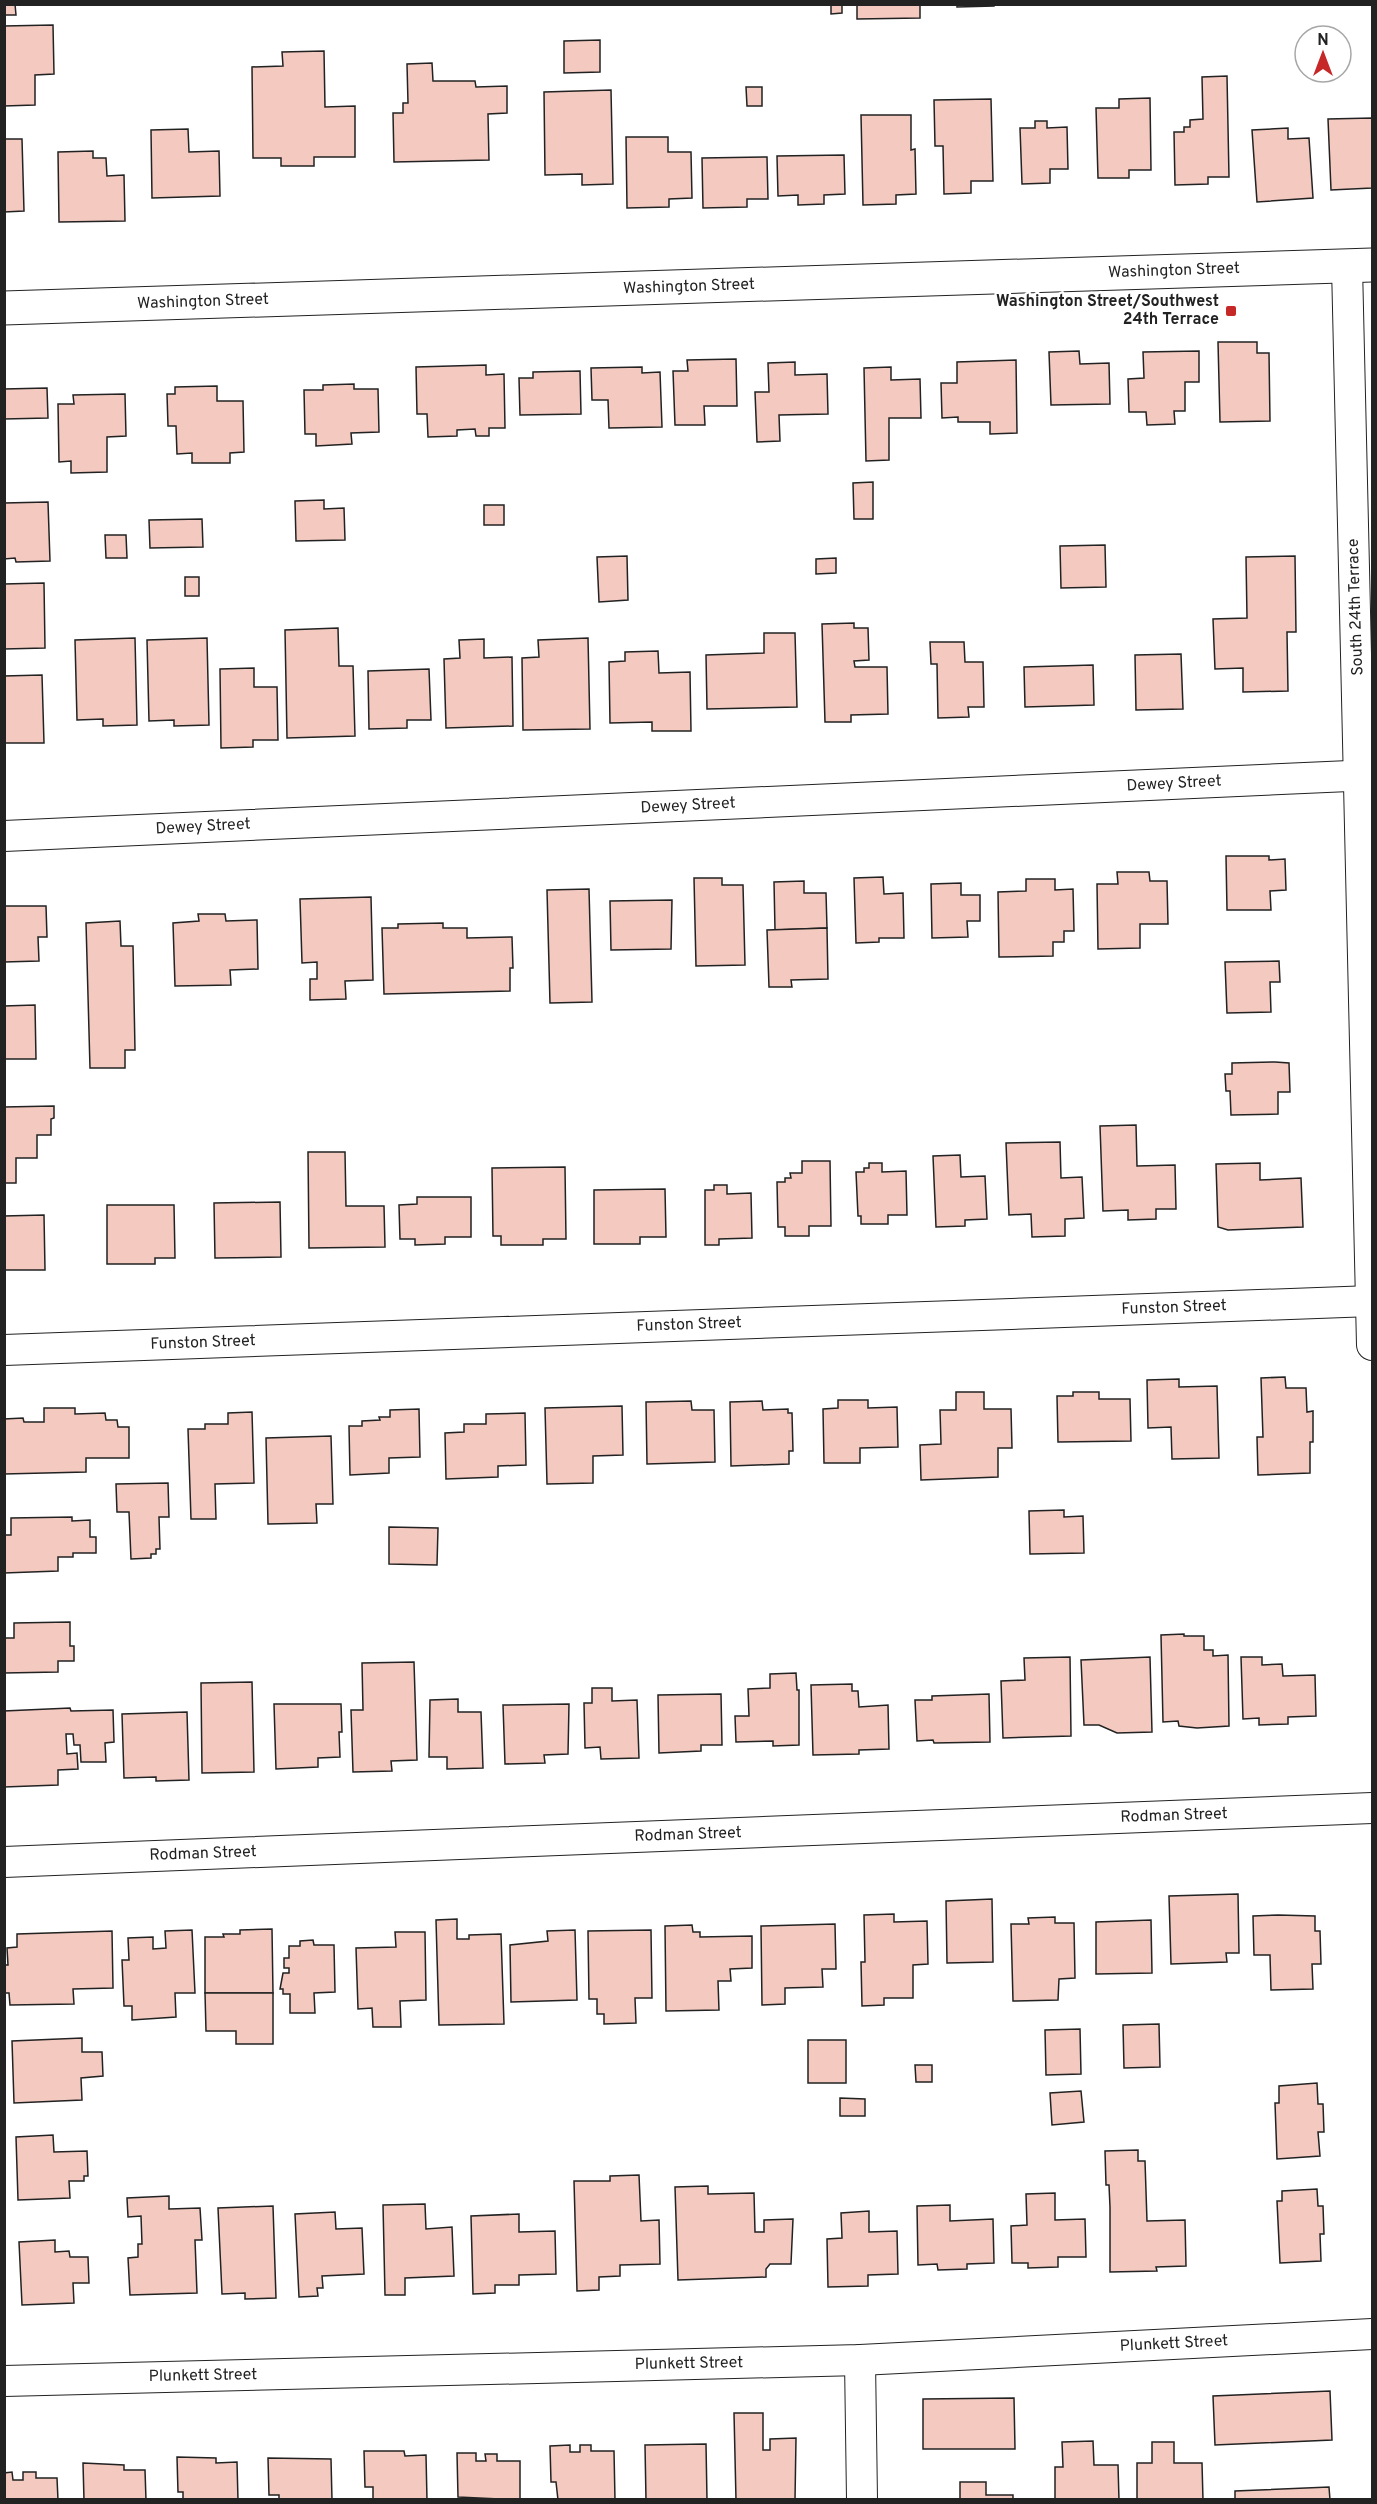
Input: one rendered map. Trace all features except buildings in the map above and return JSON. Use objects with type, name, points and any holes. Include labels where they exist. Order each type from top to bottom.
[{"type":"street","name":"Washington Street","points":[[4,308],[1360,265]]},
{"type":"street","name":"South 24th Terrace","points":[[1360,265],[1372,1345]]},
{"type":"street","name":"Dewey Street","points":[[4,836],[1366,776]]},
{"type":"street","name":"Funston Street","points":[[4,1350],[1371,1301]]},
{"type":"street","name":"Rodman Street","points":[[4,1862],[1372,1808]]},
{"type":"street","name":"Plunkett Street","points":[[4,2381],[860,2360],[1372,2334]]},
{"type":"street","points":[[860,2360],[862,2499]]},
{"type":"place","name":"Washington Street/Southwest 24th Terrace","points":[[1231,311]]}]
